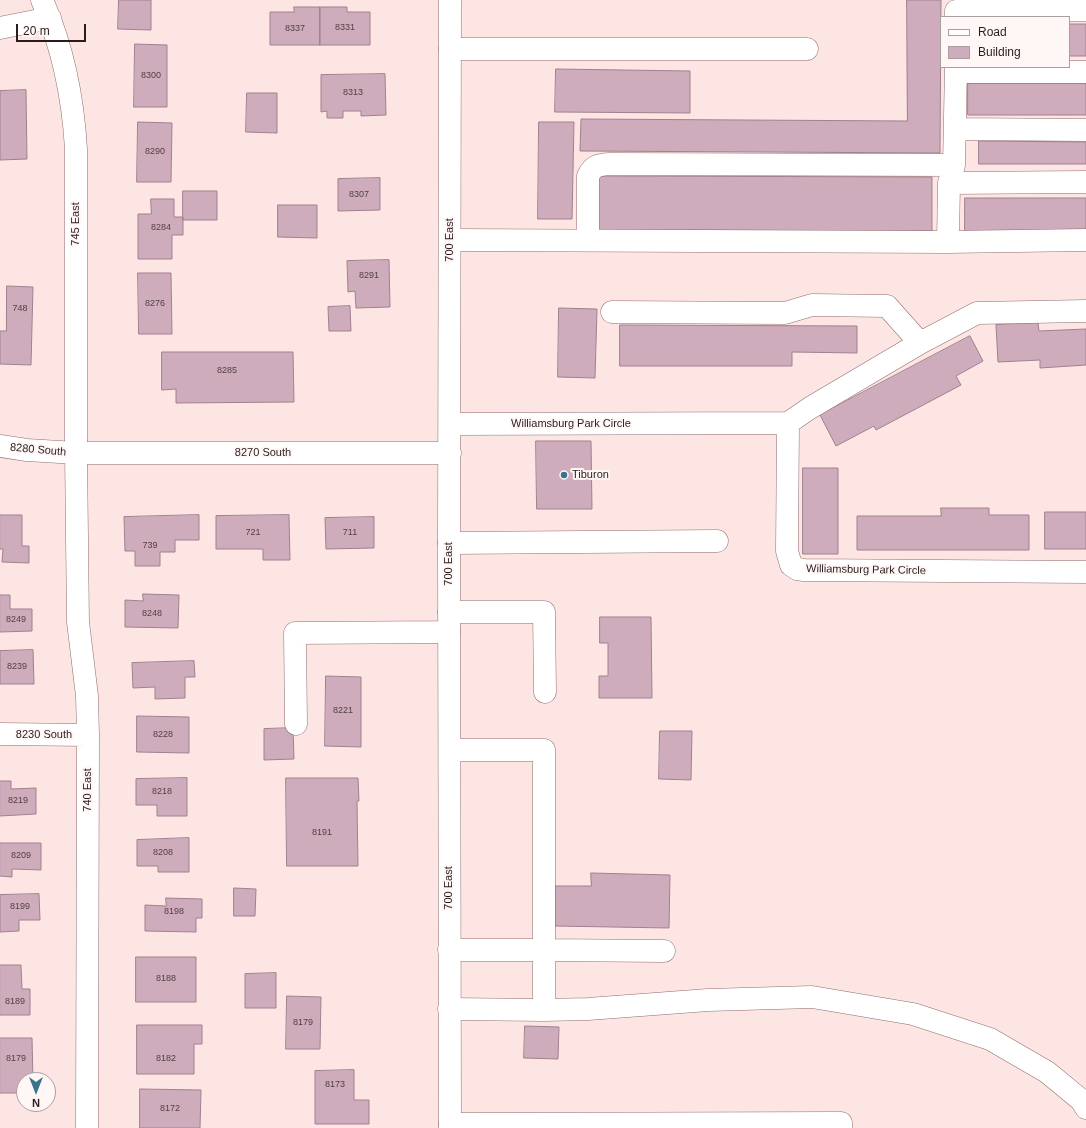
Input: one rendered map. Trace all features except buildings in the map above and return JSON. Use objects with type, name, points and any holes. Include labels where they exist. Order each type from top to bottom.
[{"type":"street","name":"700 East","points":[[450,0],[450,1126]]},
{"type":"street","points":[[0,28],[46,9]]},
{"type":"street","name":"745 East","points":[[46,9],[67,79],[74,114],[76,149],[76,453]]},
{"type":"street","points":[[956,16],[956,11],[1086,10]]},
{"type":"street","points":[[450,49],[807,49]]},
{"type":"street","points":[[948,242],[956,129],[956,69],[1086,72]]},
{"type":"street","points":[[956,129],[1086,130]]},
{"type":"street","points":[[588,240],[588,176],[596,165],[608,164],[952,174],[1086,182]]},
{"type":"street","points":[[450,240],[948,242],[1086,240]]},
{"type":"street","points":[[612,312],[785,313],[812,305],[887,306],[920,343]]},
{"type":"street","points":[[788,423],[810,408],[920,343],[977,313],[1086,311]]},
{"type":"street","name":"Williamsburg Park Circle","points":[[450,424],[788,423],[787,551],[791,565],[797,569],[1086,572]]},
{"type":"street","name":"8280 South","points":[[0,446],[27,450],[76,453]]},
{"type":"street","name":"8270 South","points":[[76,453],[450,453]]},
{"type":"street","name":"740 East","points":[[76,453],[78,622],[87,696],[88,735],[87,1128]]},
{"type":"street","points":[[449,543],[717,541]]},
{"type":"street","points":[[296,724],[295,633],[449,622],[544,612],[545,692]]},
{"type":"street","name":"8230 South","points":[[0,734],[88,735]]},
{"type":"street","points":[[450,750],[544,750],[544,1010]]},
{"type":"street","points":[[449,950],[664,951]]},
{"type":"street","points":[[449,1009],[544,1010],[708,1000],[812,997],[913,1014],[990,1039],[1047,1072],[1081,1100],[1086,1108]]},
{"type":"street","points":[[450,1126],[706,1126],[841,1122],[842,1128]]},
{"type":"place","name":"Tiburon","points":[[564,475]]}]
